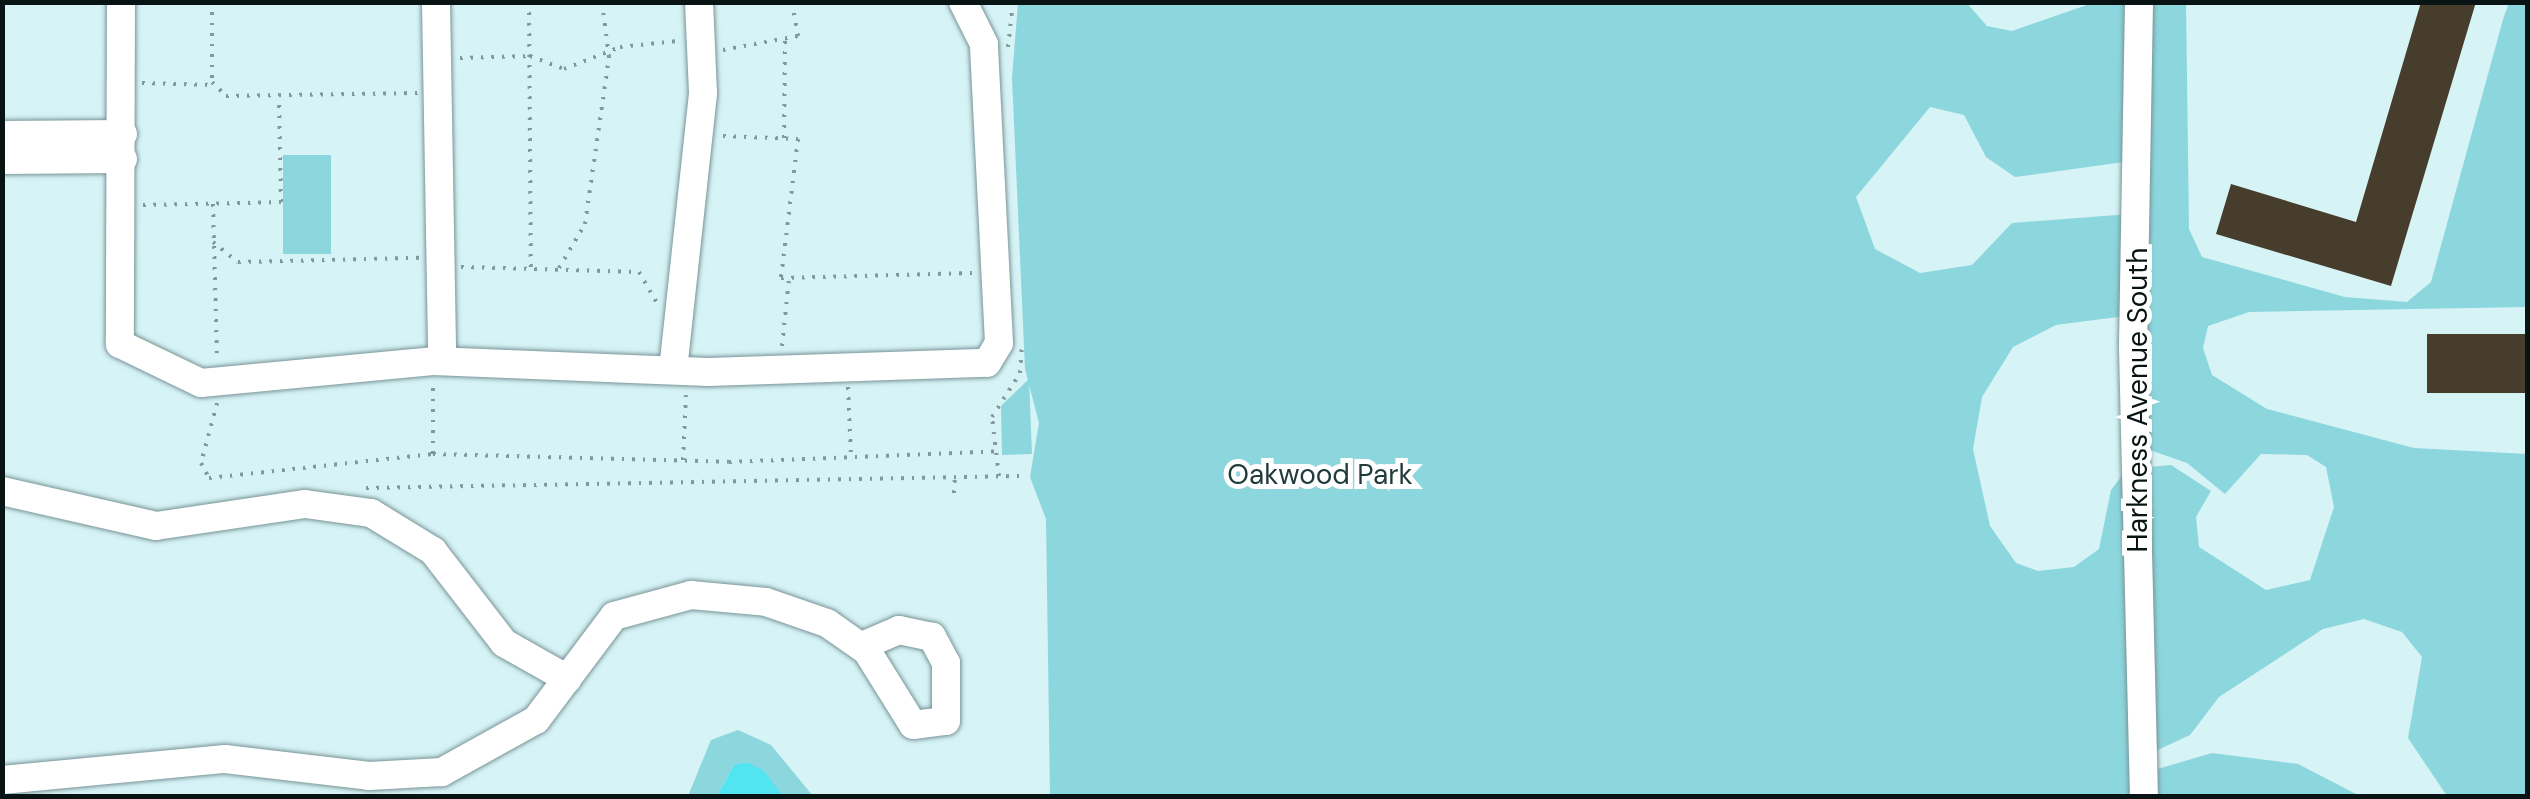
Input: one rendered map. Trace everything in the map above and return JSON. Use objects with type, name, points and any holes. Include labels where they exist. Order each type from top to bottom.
[{"type":"street","points":[[120,2],[120,346],[187,380],[217,382],[437,361],[781,371],[987,363],[999,343],[983,32],[964,2]]},
{"type":"street","points":[[436,2],[440,262],[437,361]]},
{"type":"street","points":[[680,370],[675,305],[698,135],[703,46],[699,2]]},
{"type":"street","name":"Harkness Avenue South","points":[[2139,2],[2133,348],[2144,796]]},
{"type":"street","points":[[2,135],[123,146]]},
{"type":"street","points":[[2,160],[123,146]]},
{"type":"street","points":[[2,491],[156,526],[304,504],[371,513],[434,552],[504,642],[568,679]]},
{"type":"street","points":[[2,780],[225,759],[430,775],[513,738],[568,679],[606,622],[673,596],[782,605],[862,646]]},
{"type":"path","points":[[212,2],[216,88]]},
{"type":"path","points":[[529,2],[532,267]]},
{"type":"path","points":[[559,268],[585,224],[610,50],[602,2]]},
{"type":"path","points":[[437,58],[530,56],[564,68],[610,50],[785,39],[798,36],[792,2]]},
{"type":"path","points":[[784,138],[785,39]]},
{"type":"path","points":[[122,84],[216,88],[232,98],[438,93]]},
{"type":"path","points":[[123,206],[281,202],[280,98]]},
{"type":"path","points":[[698,135],[798,139],[781,278],[967,280],[994,255]]},
{"type":"path","points":[[213,204],[217,382],[201,463],[208,478],[433,454],[683,460],[999,451]]},
{"type":"path","points":[[214,242],[238,262],[440,262],[642,272],[657,302],[675,305]]},
{"type":"path","points":[[781,371],[789,278]]},
{"type":"path","points":[[433,454],[437,361]]},
{"type":"path","points":[[680,370],[683,460]]},
{"type":"path","points":[[848,370],[850,458]]},
{"type":"path","points":[[352,488],[714,488],[955,475],[1021,476]]},
{"type":"path","points":[[954,493],[955,475]]},
{"type":"green space","name":"Oakwood Park","points":[[1966,2],[1987,26],[2012,31],[2087,5],[2130,3],[2131,161],[2015,177],[1986,157],[1964,115],[1930,107],[1856,197],[1875,249],[1920,273],[1972,265],[2012,223],[2130,214],[2125,316],[2056,325],[2013,347],[1982,397],[1973,449],[1990,526],[2016,563],[2038,571],[2074,567],[2099,549],[2111,490],[2127,469],[2134,796],[1050,796],[1046,519],[1030,477],[1039,423],[1025,369],[1012,78],[1018,3]]},
{"type":"green space","points":[[2149,3],[2186,3],[2189,229],[2202,257],[2345,297],[2407,302],[2431,282],[2509,3],[2527,3],[2527,307],[2249,312],[2208,326],[2203,348],[2212,375],[2267,409],[2414,448],[2527,454],[2527,796],[2447,796],[2408,738],[2422,657],[2402,632],[2364,619],[2323,629],[2219,697],[2190,735],[2151,753],[2149,467],[2171,465],[2211,491],[2196,517],[2199,547],[2266,590],[2310,580],[2334,507],[2326,467],[2307,455],[2261,454],[2225,494],[2187,463],[2144,448]]},
{"type":"green space","points":[[283,155],[331,155],[331,254],[283,254]]},
{"type":"green space","points":[[1029,379],[1032,454],[1002,455],[1001,406]]},
{"type":"green space","points":[[738,730],[771,745],[813,796],[783,796],[747,762],[734,765],[717,796],[688,796],[711,740]]},
{"type":"green space","points":[[2212,753],[2298,764],[2360,796],[2152,796],[2151,771]]},
{"type":"shaded area","points":[[747,762],[764,771],[783,796],[717,796],[734,765]]},
{"type":"building","points":[[2421,2],[2476,2],[2391,286],[2216,234],[2231,184],[2356,222]]},
{"type":"building","points":[[2427,334],[2528,334],[2528,393],[2427,393]]}]
